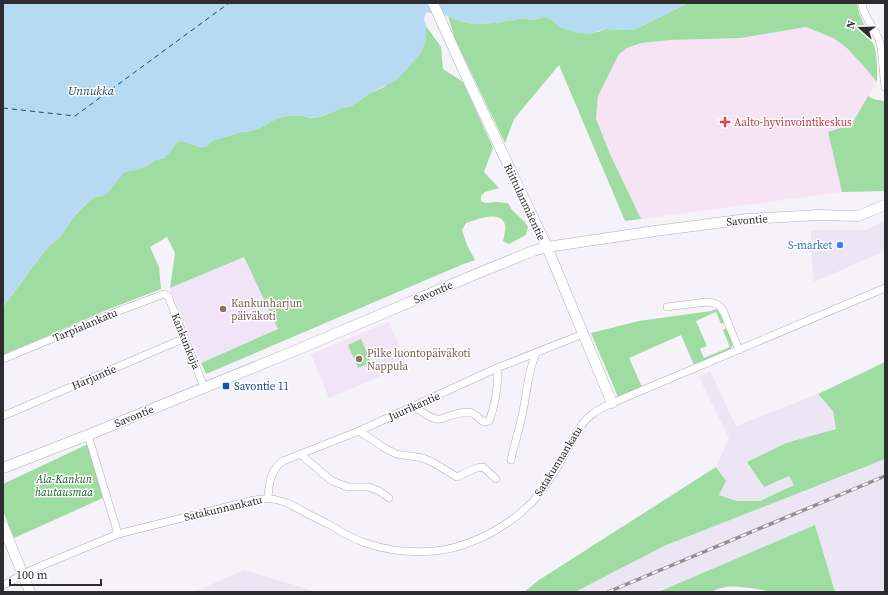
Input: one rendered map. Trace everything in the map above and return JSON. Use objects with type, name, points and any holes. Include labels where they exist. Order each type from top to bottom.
[{"type":"street","name":"Riittulanmäentie","points":[[433,3],[547,247],[612,403]]},
{"type":"street","points":[[862,4],[882,40],[885,87]]},
{"type":"street","name":"Savontie","points":[[3,468],[299,349],[533,251],[547,247],[747,219],[818,215],[858,216],[885,205]]},
{"type":"street","name":"Satakunnankatu","points":[[3,585],[23,574],[118,534],[172,519],[268,498],[287,503],[354,538],[383,548],[429,551],[443,550],[460,545],[480,538],[500,528],[520,514],[535,499],[549,481],[585,419],[592,414],[612,403],[885,288]]},
{"type":"street","name":"Tarpialankatu","points":[[3,359],[161,294],[168,296]]},
{"type":"street","name":"Kankunkuja","points":[[168,296],[204,387]]},
{"type":"street","points":[[667,307],[710,302],[718,305],[722,308],[739,350]]},
{"type":"street","name":"Juurikantie","points":[[268,498],[269,484],[272,475],[275,468],[283,461],[359,431],[497,368],[583,334]]},
{"type":"street","name":"Harjuntie","points":[[3,416],[185,338]]},
{"type":"street","points":[[511,460],[524,410],[530,374],[536,353]]},
{"type":"street","points":[[412,406],[430,418],[439,420],[452,415],[468,412],[474,414],[484,422],[489,421],[492,414],[498,383],[497,368]]},
{"type":"street","points":[[359,431],[396,454],[423,458],[457,477],[476,468],[482,467],[496,479]]},
{"type":"street","points":[[88,435],[118,534]]},
{"type":"street","points":[[300,454],[332,481],[348,487],[369,487],[379,491],[389,498]]},
{"type":"street","points":[[3,526],[7,544],[23,574],[30,592]]},
{"type":"shaded area","name":"Aalto-hyvinvointikeskus","points":[[806,27],[833,38],[847,48],[877,82],[852,124],[828,132],[842,192],[641,219],[610,154],[596,119],[598,96],[619,54],[627,48],[641,43],[670,40],[742,38]]},
{"type":"shaded area","points":[[885,221],[885,251],[814,282],[811,252],[811,230],[865,230]]},
{"type":"shaded area","name":"Kankunharjun päiväkoti","points":[[244,257],[278,329],[201,363],[170,288]]},
{"type":"shaded area","name":"Pilke luontopäiväkoti Nappula","points":[[389,322],[407,365],[329,398],[311,354]]},
{"type":"shaded area","points":[[710,371],[736,426],[818,394],[833,411],[836,429],[786,443],[789,476],[794,484],[760,501],[737,501],[719,495],[726,481],[716,467],[729,438],[699,377]]},
{"type":"shaded area","points":[[885,459],[885,592],[835,592],[815,525],[658,592],[575,592],[664,546]]},
{"type":"shaded area","points":[[244,570],[317,592],[194,592]]},
{"type":"green space","points":[[688,3],[857,3],[861,17],[875,49],[877,60],[877,82],[847,48],[833,38],[806,27],[741,38],[670,40],[641,43],[627,48],[619,54],[598,96],[596,119],[610,154],[641,219],[625,221],[559,65],[514,119],[505,143],[455,39],[448,16],[459,21],[473,24],[495,23],[523,18],[533,20],[548,18],[553,20],[558,26],[579,33],[598,32],[606,29],[636,29]]},
{"type":"green space","points":[[426,26],[441,47],[443,69],[463,82],[493,148],[484,172],[499,188],[485,192],[481,196],[481,201],[485,203],[508,203],[512,210],[525,222],[528,227],[526,235],[509,244],[503,241],[505,225],[503,220],[499,218],[488,217],[466,223],[462,230],[467,245],[475,260],[206,374],[201,363],[278,329],[244,257],[170,288],[175,253],[167,237],[150,247],[159,267],[161,289],[109,309],[3,355],[3,307],[44,252],[60,237],[76,214],[94,197],[105,195],[124,172],[145,167],[156,160],[164,158],[177,142],[181,141],[201,147],[207,146],[212,141],[260,128],[277,118],[289,116],[303,116],[311,118],[320,117],[351,106],[370,93],[384,87],[426,40]]},
{"type":"green space","points":[[868,96],[885,101],[885,191],[842,192],[828,132],[852,124]]},
{"type":"green space","points":[[716,309],[720,312],[724,323],[721,324],[716,312],[696,321],[707,346],[700,349],[704,358],[730,347],[723,330],[726,328],[732,341],[731,349],[694,365],[681,335],[629,358],[642,387],[618,397],[591,333],[639,321],[711,311]]},
{"type":"green space","points":[[361,339],[371,362],[358,368],[348,345]]},
{"type":"green space","points":[[885,362],[885,459],[664,546],[575,592],[524,592],[539,580],[716,467],[726,481],[719,495],[737,501],[760,501],[794,485],[789,476],[764,487],[747,462],[786,443],[836,429],[833,411],[818,394]]},
{"type":"green space","name":"Ala-Kankun hautausmaa","points":[[88,444],[103,498],[14,538],[3,511],[3,484]]},
{"type":"green space","points":[[815,525],[835,592],[778,592],[736,586],[711,592],[658,592]]},
{"type":"water","name":"Unnukka","points":[[3,3],[688,3],[636,29],[606,29],[589,34],[567,30],[558,26],[553,20],[548,18],[533,20],[523,18],[495,23],[473,24],[459,21],[448,16],[426,12],[424,19],[426,26],[426,40],[422,51],[416,59],[398,79],[370,93],[351,106],[320,117],[311,118],[303,116],[289,116],[277,118],[260,128],[212,141],[207,146],[201,147],[180,141],[177,142],[168,155],[164,158],[156,160],[138,170],[124,172],[108,193],[94,197],[76,214],[60,237],[44,252],[3,307]]},
{"type":"ferry route","points":[[3,108],[75,116],[229,3]]},
{"type":"railway","points":[[608,592],[885,476]]},
{"type":"place","name":"Aalto-hyvinvointikeskus","points":[[725,122]]},
{"type":"place","name":"S-market","points":[[840,245]]},
{"type":"place","name":"Kankunharjun päiväkoti","points":[[223,309]]},
{"type":"place","name":"Pilke luontopäiväkoti Nappula","points":[[359,359]]},
{"type":"place","name":"Savontie 11","points":[[226,386]]}]
